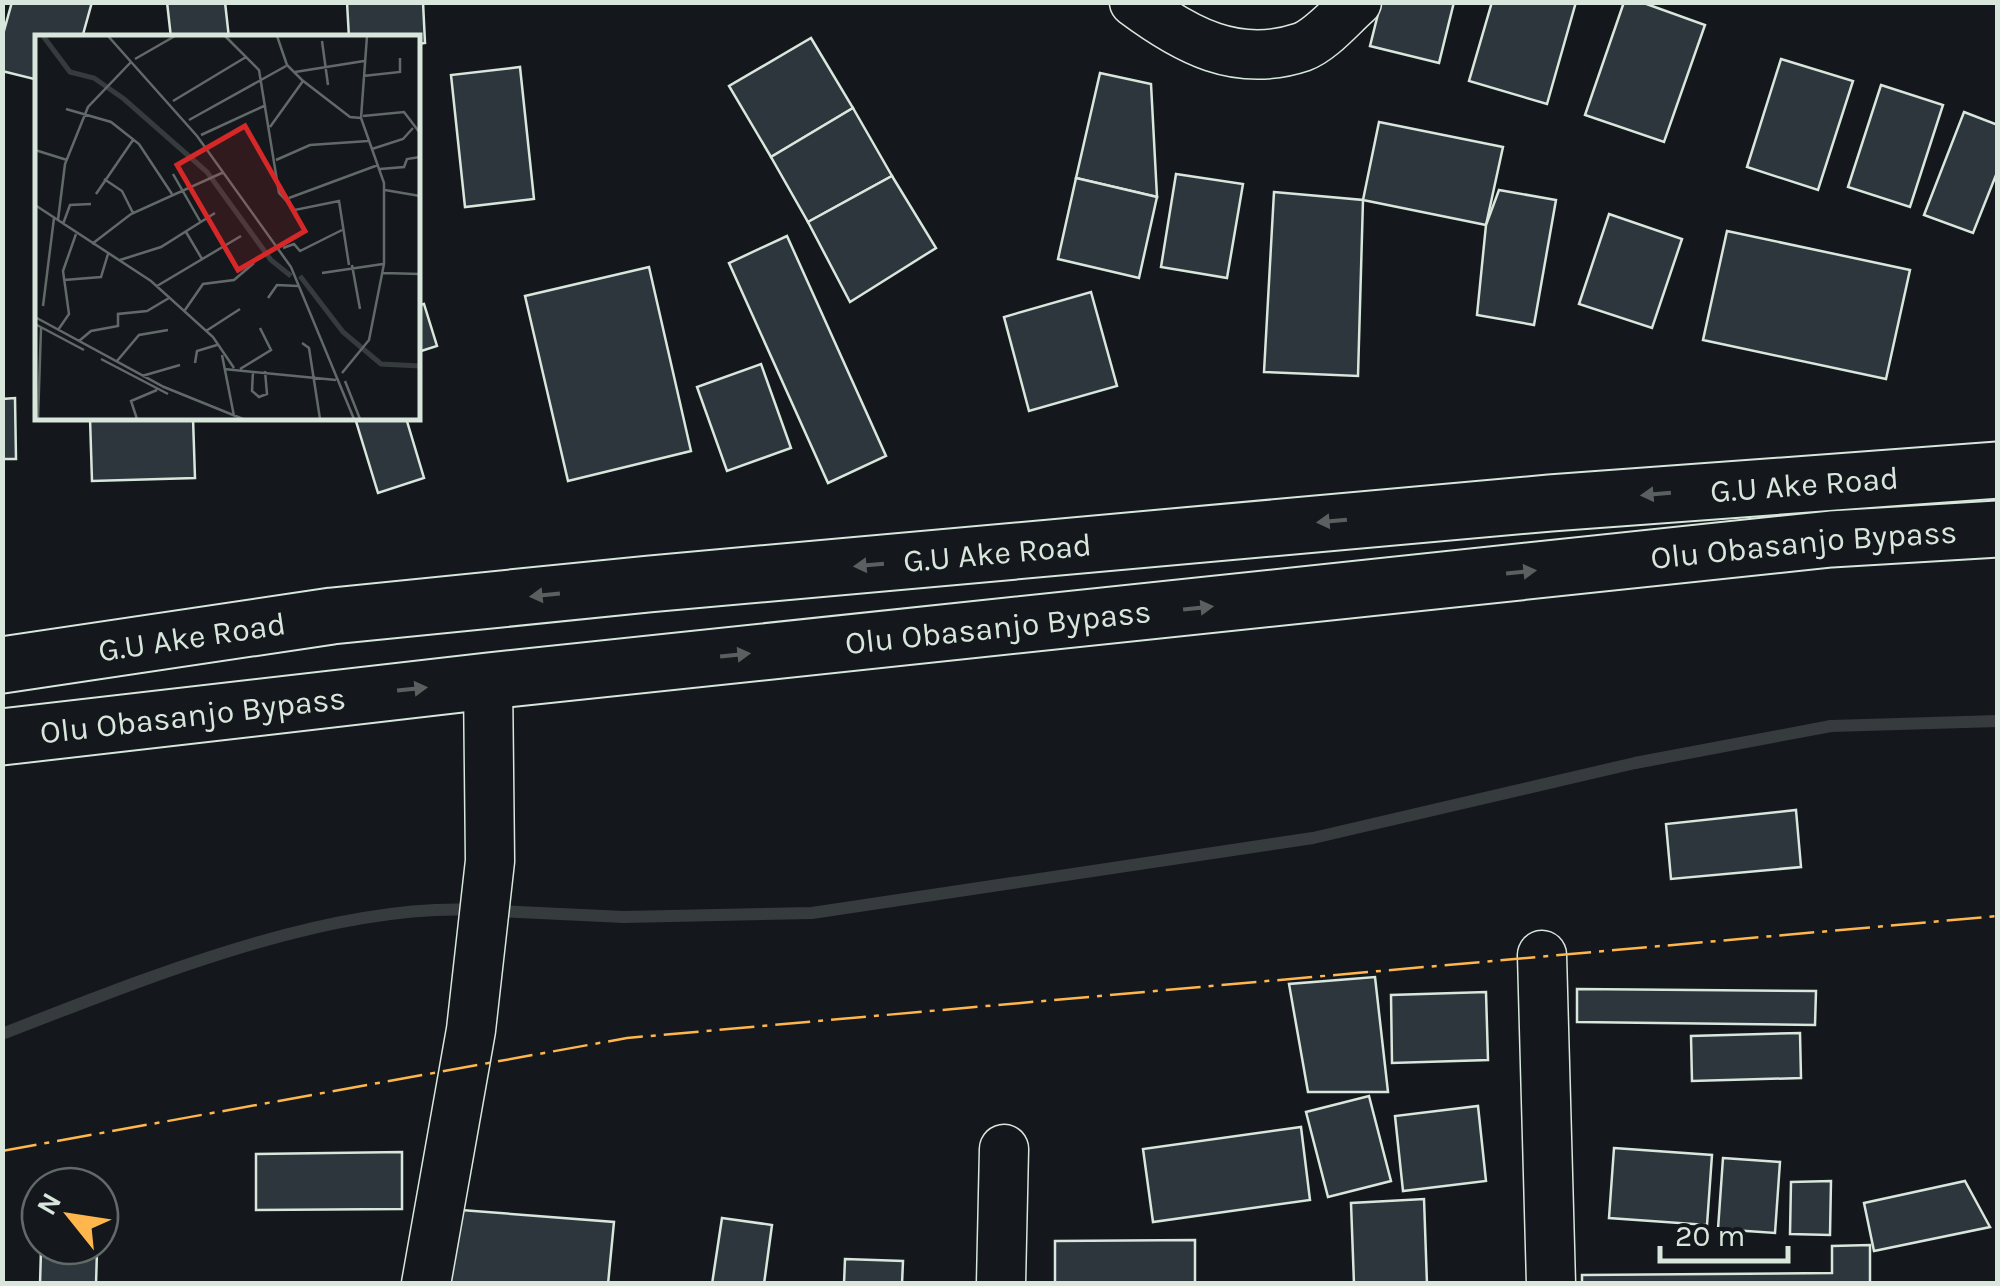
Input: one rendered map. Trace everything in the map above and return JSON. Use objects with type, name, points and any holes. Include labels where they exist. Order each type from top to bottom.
[{"type":"main road","name":"G.U Ake Road","points":[[2,666],[332,616],[649,584],[1550,502],[1998,470]]},
{"type":"main road","name":"Olu Obasanjo Bypass","points":[[2,737],[488,680],[1831,539],[1998,529]]},
{"type":"street","points":[[1134,2],[1182,38],[1237,56],[1304,46],[1357,2]]},
{"type":"street","points":[[426,1284],[470,1030],[490,861],[488,680]]},
{"type":"street","points":[[1542,955],[1551,1284]]},
{"type":"street","points":[[1001,1284],[1004,1149]]},
{"type":"building","points":[[12,2],[92,2],[83,35],[35,35],[35,79],[2,71],[2,38]]},
{"type":"building","points":[[167,2],[225,2],[229,35],[171,35]]},
{"type":"building","points":[[347,2],[423,2],[425,43],[420,44],[420,35],[349,35]]},
{"type":"building","points":[[1381,2],[1454,2],[1439,63],[1370,46]]},
{"type":"building","points":[[1492,2],[1576,2],[1547,104],[1469,81]]},
{"type":"building","points":[[1624,2],[1641,2],[1705,25],[1664,142],[1585,115]]},
{"type":"building","points":[[811,38],[853,108],[771,157],[729,86]]},
{"type":"building","points":[[1781,59],[1853,81],[1818,190],[1747,167]]},
{"type":"building","points":[[520,67],[534,199],[465,207],[451,75]]},
{"type":"building","points":[[1100,73],[1151,84],[1157,197],[1076,178]]},
{"type":"building","points":[[1881,85],[1943,105],[1910,207],[1848,187]]},
{"type":"building","points":[[853,108],[892,176],[808,222],[771,157]]},
{"type":"building","points":[[1964,112],[1998,125],[1998,170],[1973,233],[1924,215]]},
{"type":"building","points":[[1379,122],[1503,147],[1486,225],[1363,200]]},
{"type":"building","points":[[1176,174],[1243,184],[1227,278],[1161,267]]},
{"type":"building","points":[[892,176],[936,248],[850,302],[808,222]]},
{"type":"building","points":[[1076,178],[1157,197],[1139,278],[1058,259]]},
{"type":"building","points":[[1499,190],[1556,200],[1534,325],[1477,315],[1486,225]]},
{"type":"building","points":[[1274,192],[1363,200],[1358,376],[1264,372]]},
{"type":"building","points":[[1609,214],[1682,239],[1652,328],[1579,304]]},
{"type":"building","points":[[1727,231],[1910,270],[1886,379],[1703,340]]},
{"type":"building","points":[[787,236],[886,456],[828,483],[729,263]]},
{"type":"building","points":[[649,267],[691,451],[568,481],[525,296]]},
{"type":"building","points":[[1091,292],[1117,386],[1029,411],[1004,317]]},
{"type":"building","points":[[424,304],[437,346],[420,351],[420,305]]},
{"type":"building","points":[[761,364],[791,448],[727,471],[697,387]]},
{"type":"building","points":[[15,398],[16,459],[2,459],[2,399]]},
{"type":"building","points":[[90,420],[193,420],[195,478],[92,481]]},
{"type":"building","points":[[356,420],[407,420],[424,478],[378,493]]},
{"type":"building","points":[[1796,810],[1801,867],[1671,879],[1666,824]]},
{"type":"building","points":[[1375,977],[1388,1092],[1308,1092],[1289,984]]},
{"type":"building","points":[[1577,989],[1816,991],[1815,1025],[1577,1022]]},
{"type":"building","points":[[1486,992],[1488,1060],[1392,1063],[1391,995]]},
{"type":"building","points":[[1800,1033],[1801,1078],[1692,1081],[1691,1036]]},
{"type":"building","points":[[1369,1096],[1391,1181],[1328,1197],[1306,1112]]},
{"type":"building","points":[[1478,1106],[1486,1181],[1403,1191],[1395,1116]]},
{"type":"building","points":[[1301,1127],[1310,1200],[1153,1222],[1143,1149]]},
{"type":"building","points":[[1614,1148],[1712,1155],[1707,1225],[1609,1218]]},
{"type":"building","points":[[402,1152],[402,1209],[256,1210],[256,1154]]},
{"type":"building","points":[[1723,1158],[1780,1162],[1775,1233],[1718,1229]]},
{"type":"building","points":[[1831,1181],[1830,1235],[1790,1234],[1791,1182]]},
{"type":"building","points":[[1965,1181],[1990,1227],[1874,1251],[1864,1203]]},
{"type":"building","points":[[1424,1199],[1427,1284],[1354,1284],[1351,1203]]},
{"type":"building","points":[[448,1209],[614,1222],[608,1284],[441,1284]]},
{"type":"building","points":[[722,1218],[772,1225],[764,1284],[712,1284]]},
{"type":"building","points":[[1195,1240],[1195,1284],[1055,1284],[1055,1241]]},
{"type":"building","points":[[1870,1245],[1870,1284],[1582,1284],[1582,1275],[1832,1273],[1832,1246]]},
{"type":"building","points":[[845,1259],[903,1261],[902,1284],[844,1284]]},
{"type":"building","points":[[41,1266],[97,1266],[96,1284],[40,1284]]},
{"type":"waterway","points":[[496,911],[624,917],[812,913],[1313,838],[1635,763],[1831,726],[1998,721]]},
{"type":"waterway","points":[[2,1034],[174,969],[297,932],[418,911],[476,910]]},
{"type":"power","points":[[2,1151],[627,1038],[1998,916]]}]
